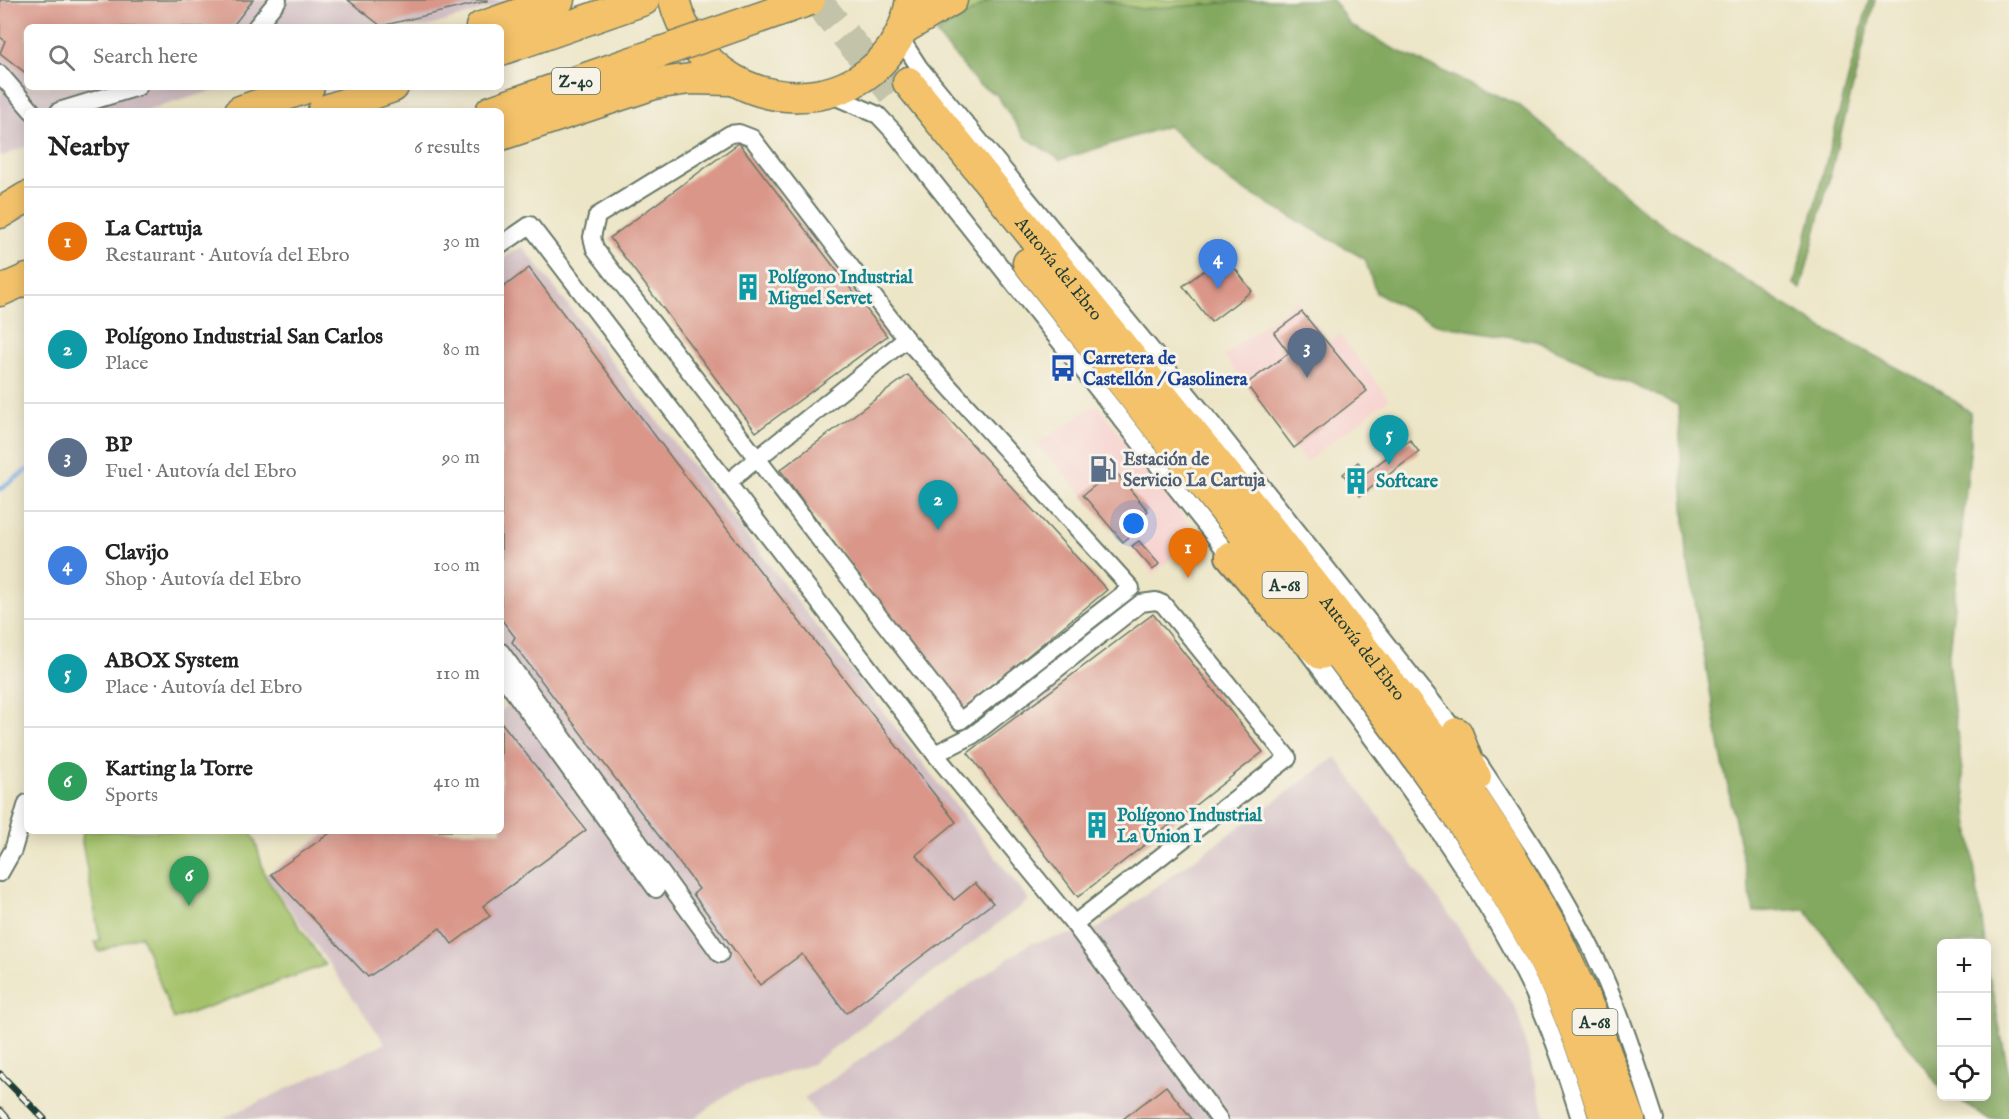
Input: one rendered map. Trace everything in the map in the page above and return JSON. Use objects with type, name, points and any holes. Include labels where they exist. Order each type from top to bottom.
[{"type":"highway","points":[[490,24],[559,0]]},
{"type":"highway","points":[[504,49],[643,0]]},
{"type":"highway","points":[[674,0],[679,18],[700,54],[731,80],[753,91],[777,96],[802,97],[826,93],[859,78],[875,65],[901,32],[952,0]]},
{"type":"highway","name":"Z-40","points":[[500,108],[810,0]]},
{"type":"highway","points":[[901,32],[911,0]]},
{"type":"highway","points":[[504,134],[654,84],[690,79],[731,80]]},
{"type":"highway","name":"Autovía del Ebro","points":[[1605,1119],[1591,1076],[1553,979],[1484,855],[1420,760],[901,88],[1276,536],[1439,746],[1502,840],[1552,928],[1591,1012],[1630,1119]]},
{"type":"highway","points":[[249,108],[300,90]]},
{"type":"highway","points":[[333,108],[384,90]]},
{"type":"highway","points":[[0,213],[24,199]]},
{"type":"highway","points":[[0,231],[24,221]]},
{"type":"highway","points":[[0,291],[24,280]]},
{"type":"highway","points":[[0,309],[24,298]]},
{"type":"highway","points":[[1230,556],[1281,616],[1386,716]]},
{"type":"highway","points":[[1457,733],[1470,767],[1513,833],[1550,898],[1552,928]]},
{"type":"street","points":[[258,24],[278,0]]},
{"type":"street","points":[[901,32],[919,67],[1210,421],[1457,733],[1520,826],[1593,952],[1635,1058],[1655,1119]]},
{"type":"street","points":[[0,74],[29,108]]},
{"type":"street","points":[[69,108],[128,90]]},
{"type":"street","points":[[826,93],[878,115],[893,130],[1230,556]]},
{"type":"street","points":[[934,754],[960,721],[1131,588],[906,339],[746,134],[730,134],[597,216],[593,225],[595,249],[960,721]]},
{"type":"street","points":[[504,243],[530,225],[934,754],[1074,924],[1219,1119]]},
{"type":"street","points":[[727,483],[906,339]]},
{"type":"street","points":[[934,754],[973,735],[1141,603],[1148,600],[1163,604],[1288,758],[1074,924]]},
{"type":"street","points":[[1281,616],[1401,774],[1466,870],[1533,992],[1580,1119]]},
{"type":"street","points":[[504,656],[720,954]]},
{"type":"street","points":[[504,678],[656,889]]},
{"type":"street","points":[[0,873],[13,850],[24,813]]},
{"type":"shaded area","points":[[0,0],[517,0],[436,24],[24,24],[24,90],[215,90],[155,108],[24,108],[24,147],[0,157]]},
{"type":"shaded area","points":[[522,246],[1029,900],[812,1064],[732,1091],[694,1119],[222,1119],[385,1043],[266,875],[325,834],[504,834],[504,709],[513,702],[504,689],[504,258]]},
{"type":"shaded area","points":[[1297,300],[1329,342],[1339,334],[1389,399],[1306,462],[1224,356]]},
{"type":"shaded area","name":"Estación de Servicio La Cartuja","points":[[1097,404],[1196,534],[1154,574],[1037,444]]},
{"type":"shaded area","points":[[1336,757],[1516,1008],[1546,1119],[820,1119],[804,1098],[1031,943],[1099,928]]},
{"type":"green space","points":[[934,0],[990,0],[936,34]]},
{"type":"green space","points":[[990,0],[1099,0],[1142,9],[1264,0],[1333,0],[1350,25],[1396,50],[1520,106],[1643,210],[1718,263],[1822,328],[1939,390],[1970,412],[1971,443],[1948,662],[1983,939],[1937,939],[1937,1084],[1805,909],[1754,912],[1720,749],[1687,555],[1678,405],[1537,341],[1438,325],[1376,293],[1365,259],[1230,182],[1168,126],[1060,160],[1024,136],[996,94],[979,85],[936,34]]},
{"type":"green space","points":[[1099,0],[1264,0],[1142,9]]},
{"type":"green space","points":[[1869,0],[1875,0],[1801,289],[1794,284]]},
{"type":"green space","points":[[83,834],[252,834],[265,876],[325,965],[174,1019],[141,935],[99,952],[95,942],[100,940],[82,842]]},
{"type":"green space","points":[[1991,986],[2009,1074],[2009,1119],[1990,1119],[1961,1101],[1991,1101]]},
{"type":"building","points":[[0,0],[253,0],[234,24],[24,24],[24,72],[0,53],[5,41],[0,37]]},
{"type":"building","points":[[348,0],[487,0],[389,24],[378,24]]},
{"type":"building","name":"Polígono Industrial Miguel Servet","points":[[739,143],[887,336],[756,432],[610,238]]},
{"type":"building","points":[[1225,255],[1252,291],[1211,322],[1183,286]]},
{"type":"building","points":[[529,268],[674,461],[956,822],[916,855],[954,900],[975,883],[993,903],[846,1013],[802,954],[760,985],[693,894],[699,889],[512,642],[515,637],[504,623],[504,287]]},
{"type":"building","points":[[1302,312],[1367,391],[1294,448],[1246,384],[1289,353],[1274,333]]},
{"type":"building","points":[[908,375],[1107,590],[959,713],[780,470]]},
{"type":"building","points":[[1410,440],[1419,452],[1360,496],[1343,474],[1358,462],[1366,473]]},
{"type":"building","points":[[1114,470],[1148,511],[1126,530],[1131,535],[1123,542],[1083,495]]},
{"type":"building","points":[[1139,541],[1159,564],[1153,570],[1132,546]]},
{"type":"building","name":"Polígono Industrial La Union I","points":[[1153,614],[1263,752],[1078,897],[968,753]]},
{"type":"building","points":[[504,726],[586,830],[483,906],[490,916],[452,944],[440,928],[368,977],[271,874],[329,834],[504,834]]},
{"type":"building","points":[[1166,1086],[1192,1119],[1123,1119]]},
{"type":"waterway","points":[[0,489],[24,472]]},
{"type":"tunnel","points":[[816,0],[894,94]]},
{"type":"railway","points":[[0,1074],[44,1119]]},
{"type":"railway","points":[[0,1110],[8,1119]]},
{"type":"place","name":"Polígono Industrial Miguel Servet","points":[[748,287]]},
{"type":"place","name":"Clavijo","points":[[1218,289]]},
{"type":"place","name":"Carretera de Castellón / Gasolinera","points":[[1063,368]]},
{"type":"place","name":"BP","points":[[1307,378]]},
{"type":"place","name":"ABOX System","points":[[1389,465]]},
{"type":"place","name":"Estación de Servicio La Cartuja","points":[[1103,469]]},
{"type":"place","name":"Softcare","points":[[1356,481]]},
{"type":"place","name":"Polígono Industrial San Carlos","points":[[938,530]]},
{"type":"place","name":"La Cartuja","points":[[1188,578]]},
{"type":"place","name":"Polígono Industrial La Union I","points":[[1097,825]]},
{"type":"place","name":"Karting la Torre","points":[[189,906]]}]
